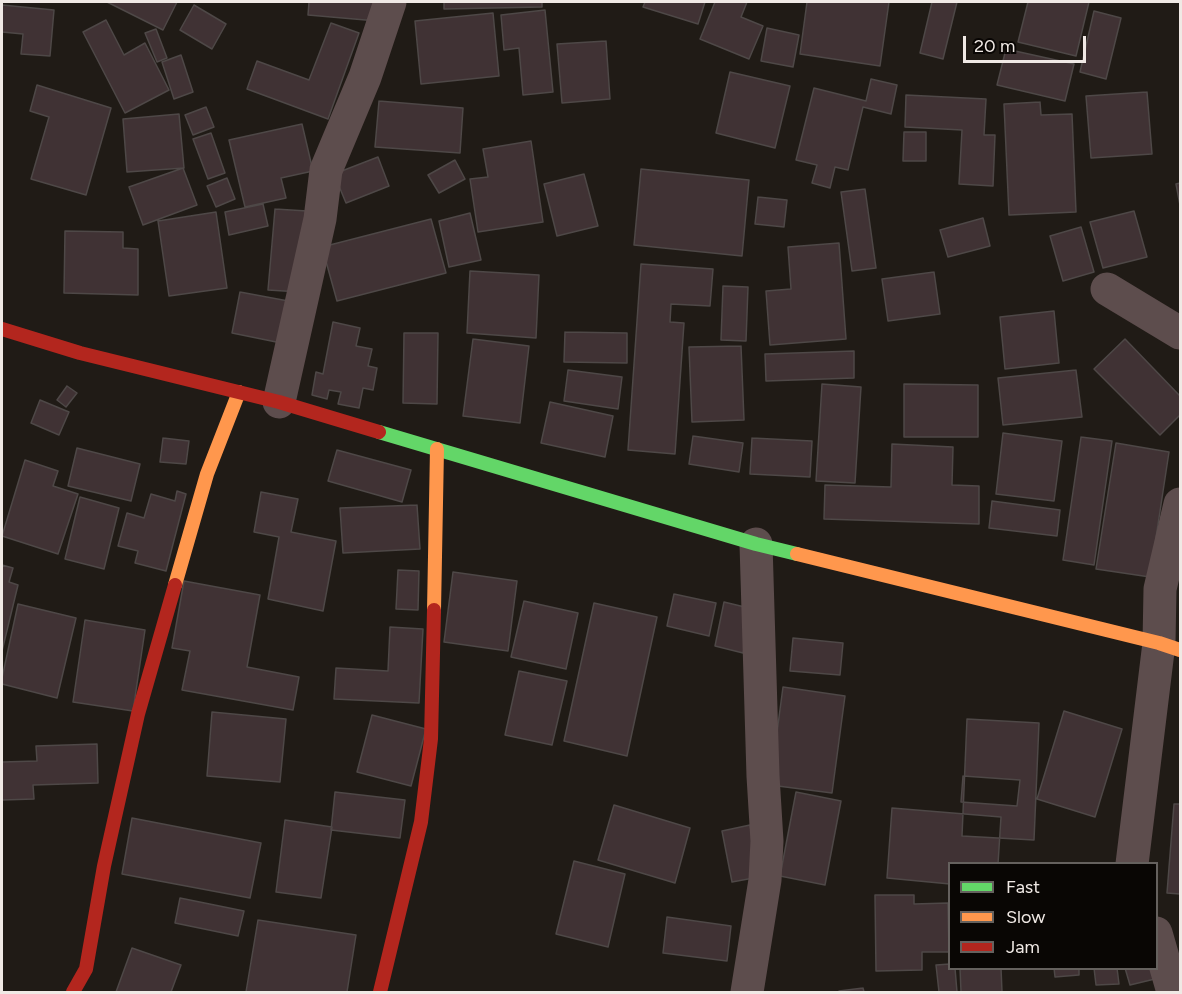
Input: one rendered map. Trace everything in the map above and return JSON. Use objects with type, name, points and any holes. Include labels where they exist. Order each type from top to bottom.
[{"type":"street","points":[[279,402],[320,219],[326,170],[365,77],[390,2]]},
{"type":"street","points":[[1107,289],[1180,333]]},
{"type":"street","points":[[2,329],[80,353],[279,402],[756,544],[1170,647]]},
{"type":"street","points":[[73,993],[86,969],[104,866],[138,714],[207,474],[239,392]]},
{"type":"street","points":[[380,993],[422,822],[431,739],[437,449]]},
{"type":"street","points":[[1132,862],[1170,647],[1160,589],[1180,504]]},
{"type":"street","points":[[747,993],[765,880],[767,841],[756,544]]},
{"type":"street","points":[[1158,940],[1173,993]]},
{"type":"building","points":[[107,2],[177,2],[163,30]]},
{"type":"building","points":[[309,2],[379,2],[377,21],[308,15]]},
{"type":"building","points":[[444,2],[542,2],[542,7],[444,9]]},
{"type":"building","points":[[645,2],[705,2],[698,24],[643,7]]},
{"type":"building","points":[[715,2],[747,2],[741,17],[763,26],[749,59],[700,39]]},
{"type":"building","points":[[807,2],[889,2],[880,66],[800,54]]},
{"type":"building","points":[[932,2],[957,2],[943,59],[920,53]]},
{"type":"building","points":[[1028,2],[1089,2],[1076,56],[1018,42]]},
{"type":"building","points":[[2,5],[54,10],[50,56],[21,54],[23,34],[2,32]]},
{"type":"building","points":[[194,5],[226,24],[212,49],[180,30]]},
{"type":"building","points":[[545,10],[553,92],[523,95],[519,48],[504,50],[501,15]]},
{"type":"building","points":[[1094,11],[1121,18],[1106,79],[1080,72]]},
{"type":"building","points":[[493,13],[499,76],[421,84],[415,21]]},
{"type":"building","points":[[106,20],[124,55],[145,43],[169,90],[125,113],[83,32]]},
{"type":"building","points":[[331,23],[359,33],[328,119],[247,89],[257,61],[309,80]]},
{"type":"building","points":[[767,28],[799,35],[793,67],[761,61]]},
{"type":"building","points":[[156,29],[167,58],[157,62],[145,33]]},
{"type":"building","points":[[606,41],[610,99],[562,103],[557,44]]},
{"type":"building","points":[[1006,49],[1074,64],[1065,101],[997,85]]},
{"type":"building","points":[[181,55],[193,92],[174,99],[162,62]]},
{"type":"building","points":[[730,72],[790,86],[775,148],[716,133]]},
{"type":"building","points":[[871,79],[897,85],[891,114],[863,107],[848,170],[835,167],[830,188],[812,183],[817,165],[796,160],[814,88],[866,101]]},
{"type":"building","points":[[37,85],[111,108],[86,195],[31,179],[49,117],[30,111]]},
{"type":"building","points":[[1147,92],[1152,154],[1091,158],[1086,96]]},
{"type":"building","points":[[906,95],[986,99],[984,135],[995,135],[993,186],[959,184],[962,130],[905,127]]},
{"type":"building","points":[[379,101],[463,108],[460,153],[375,147]]},
{"type":"building","points":[[1040,102],[1041,115],[1072,114],[1076,212],[1009,215],[1004,104]]},
{"type":"building","points":[[206,107],[214,127],[193,135],[185,115]]},
{"type":"building","points":[[179,114],[184,168],[127,172],[123,119]]},
{"type":"building","points":[[302,124],[313,171],[281,178],[286,198],[245,207],[229,140]]},
{"type":"building","points":[[904,132],[926,132],[926,161],[903,161]]},
{"type":"building","points":[[211,133],[225,173],[208,179],[193,139]]},
{"type":"building","points":[[531,141],[543,222],[478,232],[470,179],[488,177],[483,149]]},
{"type":"building","points":[[378,157],[389,186],[346,203],[334,174]]},
{"type":"building","points":[[455,160],[465,179],[439,193],[428,175]]},
{"type":"building","points":[[183,168],[197,205],[143,225],[129,187]]},
{"type":"building","points":[[641,169],[749,180],[742,256],[634,245]]},
{"type":"building","points":[[584,174],[598,226],[557,236],[544,184]]},
{"type":"building","points":[[227,178],[235,199],[216,207],[207,186]]},
{"type":"building","points":[[1180,183],[1180,205],[1176,184]]},
{"type":"building","points":[[865,189],[876,268],[852,271],[841,192]]},
{"type":"building","points":[[758,197],[787,200],[784,227],[755,224]]},
{"type":"building","points":[[263,204],[268,226],[229,235],[225,212]]},
{"type":"building","points":[[275,209],[307,211],[300,292],[268,290]]},
{"type":"building","points":[[1134,211],[1147,257],[1103,268],[1090,222]]},
{"type":"building","points":[[216,212],[227,288],[169,296],[158,221]]},
{"type":"building","points":[[470,213],[481,260],[449,267],[439,221]]},
{"type":"building","points":[[983,218],[990,246],[948,257],[940,230]]},
{"type":"building","points":[[431,219],[446,273],[337,301],[322,247]]},
{"type":"building","points":[[1081,227],[1094,272],[1063,281],[1050,236]]},
{"type":"building","points":[[65,231],[123,232],[123,248],[138,249],[138,295],[64,293]]},
{"type":"building","points":[[839,243],[846,339],[770,345],[766,291],[791,289],[788,247]]},
{"type":"building","points":[[641,264],[713,269],[710,306],[671,304],[670,322],[684,323],[675,454],[628,450]]},
{"type":"building","points":[[470,271],[539,275],[536,338],[467,333]]},
{"type":"building","points":[[934,272],[940,314],[888,321],[882,279]]},
{"type":"building","points":[[723,286],[748,287],[746,341],[721,340]]},
{"type":"building","points":[[240,292],[299,303],[291,345],[232,333]]},
{"type":"building","points":[[1054,311],[1059,363],[1005,369],[1000,317]]},
{"type":"building","points":[[333,322],[360,328],[356,346],[372,349],[368,366],[377,368],[373,390],[363,388],[359,408],[338,404],[341,392],[329,390],[327,399],[312,395],[316,372],[323,374]]},
{"type":"building","points":[[565,332],[627,333],[627,363],[564,362]]},
{"type":"building","points":[[404,333],[438,333],[437,404],[403,403]]},
{"type":"building","points":[[473,339],[529,346],[520,423],[463,416]]},
{"type":"building","points":[[1125,339],[1180,396],[1180,415],[1160,435],[1094,369]]},
{"type":"building","points":[[741,346],[744,420],[692,422],[689,347]]},
{"type":"building","points":[[854,351],[854,378],[766,381],[765,354]]},
{"type":"building","points":[[568,370],[622,377],[618,409],[564,401]]},
{"type":"building","points":[[1076,370],[1082,417],[1003,425],[998,378]]},
{"type":"building","points":[[822,384],[861,387],[855,483],[816,481]]},
{"type":"building","points":[[904,384],[978,385],[978,437],[904,437]]},
{"type":"building","points":[[67,386],[77,393],[66,407],[57,400]]},
{"type":"building","points":[[40,400],[69,412],[59,435],[31,423]]},
{"type":"building","points":[[550,402],[613,416],[605,457],[541,443]]},
{"type":"building","points":[[1003,433],[1062,441],[1054,501],[996,494]]},
{"type":"building","points":[[693,436],[743,443],[739,472],[689,464]]},
{"type":"building","points":[[1081,437],[1112,441],[1094,565],[1063,560]]},
{"type":"building","points":[[163,438],[189,441],[186,464],[160,462]]},
{"type":"building","points":[[752,438],[812,441],[810,477],[750,474]]},
{"type":"building","points":[[1116,443],[1169,452],[1150,577],[1096,569]]},
{"type":"building","points":[[892,444],[953,447],[952,485],[979,486],[979,524],[824,519],[825,485],[891,487]]},
{"type":"building","points":[[77,448],[140,464],[131,501],[68,486]]},
{"type":"building","points":[[337,450],[411,470],[402,502],[328,481]]},
{"type":"building","points":[[25,460],[58,471],[53,486],[78,494],[58,554],[2,536]]},
{"type":"building","points":[[177,491],[186,494],[166,571],[135,563],[138,551],[118,546],[127,513],[144,518],[151,494],[175,501]]},
{"type":"building","points":[[261,492],[298,499],[291,532],[336,541],[323,611],[268,599],[279,537],[254,532]]},
{"type":"building","points":[[80,497],[119,508],[104,569],[65,559]]},
{"type":"building","points":[[992,501],[1060,510],[1057,536],[989,528]]},
{"type":"building","points":[[417,505],[420,549],[343,553],[340,508]]},
{"type":"building","points":[[2,565],[13,568],[9,582],[18,585],[2,651]]},
{"type":"building","points":[[398,570],[419,571],[418,610],[396,609]]},
{"type":"building","points":[[453,572],[517,581],[508,651],[444,642]]},
{"type":"building","points":[[184,581],[260,595],[247,667],[299,677],[293,710],[182,690],[190,651],[172,648]]},
{"type":"building","points":[[674,594],[716,603],[709,636],[667,626]]},
{"type":"building","points":[[524,601],[578,613],[566,669],[511,657]]},
{"type":"building","points":[[724,602],[753,609],[743,653],[715,646]]},
{"type":"building","points":[[594,603],[657,617],[627,756],[564,741]]},
{"type":"building","points":[[18,604],[76,618],[57,698],[2,684]]},
{"type":"building","points":[[85,620],[145,630],[133,711],[73,702]]},
{"type":"building","points":[[390,627],[423,629],[419,703],[334,699],[336,668],[388,671]]},
{"type":"building","points":[[793,638],[843,643],[840,675],[790,671]]},
{"type":"building","points":[[519,671],[567,681],[552,745],[505,735]]},
{"type":"building","points":[[783,687],[845,696],[832,793],[770,785]]},
{"type":"building","points":[[1064,711],[1122,729],[1095,817],[1037,799]]},
{"type":"building","points":[[212,712],[286,719],[280,782],[207,776]]},
{"type":"building","points":[[372,715],[426,729],[411,786],[357,772]]},
{"type":"building","points":[[967,719],[1039,723],[1034,840],[962,836]]},
{"type":"building","points":[[97,744],[98,783],[33,785],[34,799],[2,800],[2,762],[37,761],[36,746]]},
{"type":"building","points":[[963,776],[1020,780],[1017,806],[961,802]]},
{"type":"building","points":[[335,792],[405,800],[400,838],[331,830]]},
{"type":"building","points":[[796,792],[841,801],[825,885],[780,876]]},
{"type":"building","points":[[1174,804],[1180,804],[1180,894],[1167,893]]},
{"type":"building","points":[[614,805],[690,828],[675,883],[598,860]]},
{"type":"building","points":[[892,808],[1001,817],[998,862],[948,862],[948,884],[887,878]]},
{"type":"building","points":[[132,818],[261,843],[250,898],[122,874]]},
{"type":"building","points":[[285,820],[332,827],[321,898],[276,892]]},
{"type":"building","points":[[750,825],[759,877],[732,882],[722,831]]},
{"type":"building","points":[[574,861],[625,874],[608,947],[556,934]]},
{"type":"building","points":[[875,895],[914,895],[914,904],[948,903],[948,952],[922,952],[922,970],[876,971]]},
{"type":"building","points":[[180,898],[244,911],[238,936],[175,923]]},
{"type":"building","points":[[667,917],[731,926],[727,961],[663,953]]},
{"type":"building","points":[[258,920],[356,935],[347,992],[246,992]]},
{"type":"building","points":[[132,948],[181,965],[171,992],[116,992]]},
{"type":"building","points":[[948,964],[948,970],[955,970],[957,992],[939,992],[936,965]]},
{"type":"building","points":[[960,970],[1001,970],[1002,992],[961,992]]},
{"type":"building","points":[[1054,970],[1079,970],[1079,975],[1055,977]]},
{"type":"building","points":[[1094,970],[1117,970],[1119,984],[1096,985]]},
{"type":"building","points":[[1126,970],[1157,970],[1159,978],[1130,985]]},
{"type":"building","points":[[863,988],[864,992],[839,991]]},
{"type":"traffic: fast","points":[[379,432],[756,544],[797,554]]},
{"type":"traffic: slow","points":[[175,585],[207,474],[239,392]]},
{"type":"traffic: slow","points":[[434,610],[437,449]]},
{"type":"traffic: slow","points":[[797,554],[1180,650]]},
{"type":"traffic: jam","points":[[2,329],[80,353],[279,402],[379,432]]},
{"type":"traffic: jam","points":[[73,992],[86,969],[104,866],[138,714],[175,585]]},
{"type":"traffic: jam","points":[[380,992],[421,822],[431,739],[434,610]]}]
